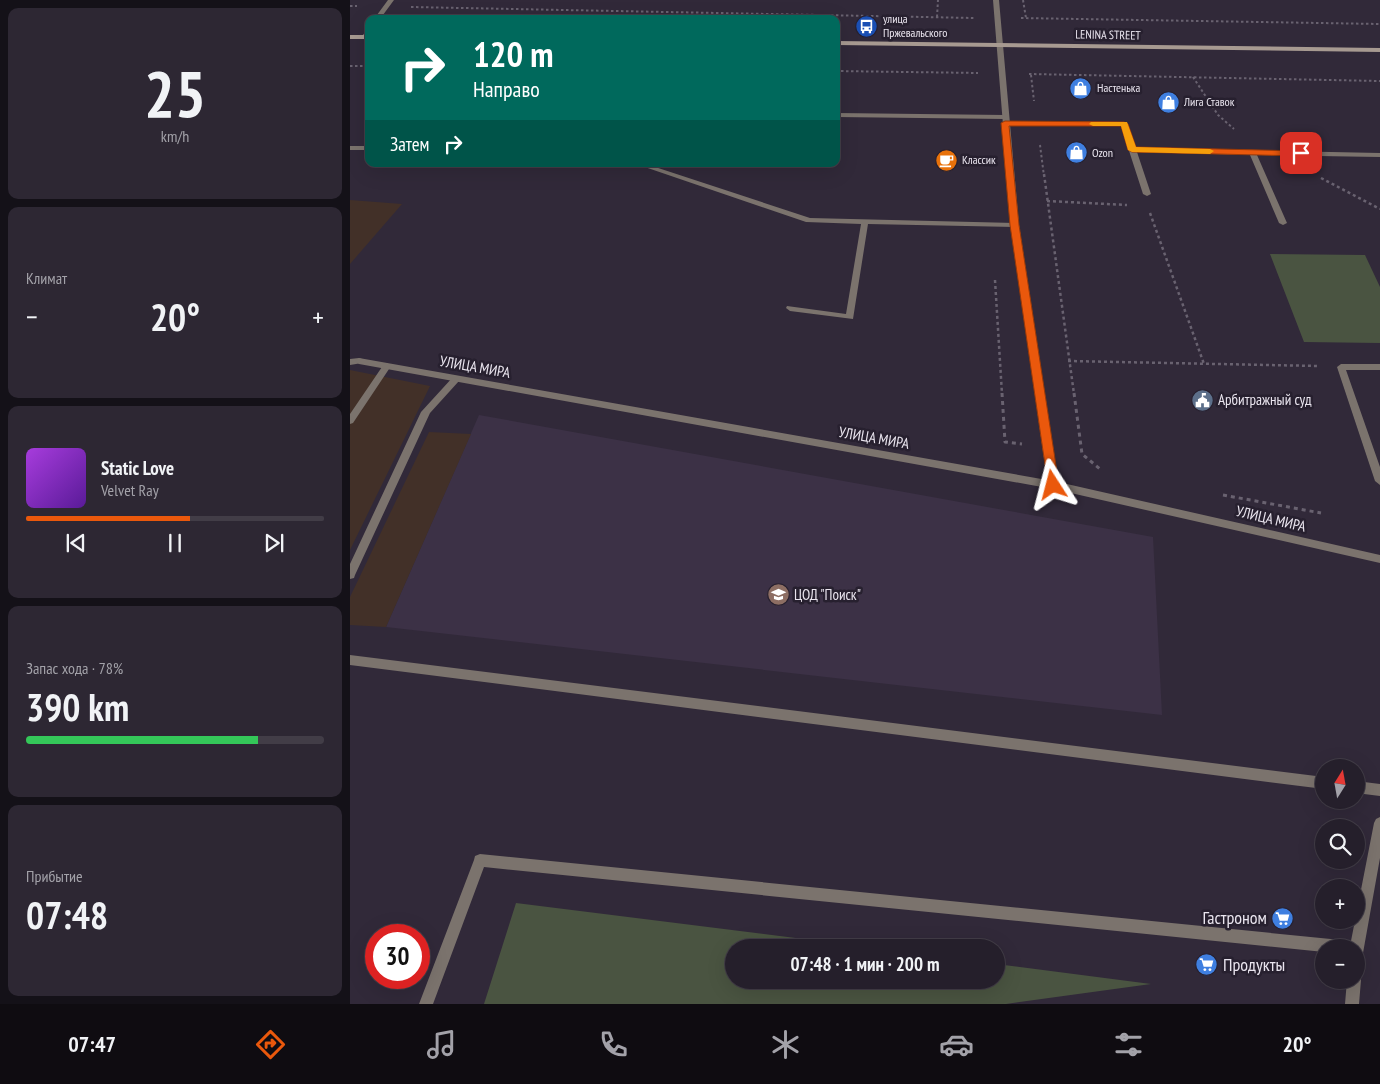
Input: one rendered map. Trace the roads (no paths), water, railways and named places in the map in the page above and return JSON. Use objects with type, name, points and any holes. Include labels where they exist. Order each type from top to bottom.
[{"type":"main road","points":[[350,37],[365,37]]},
{"type":"main road","name":"LENINA STREET","points":[[840,43],[1380,50]]},
{"type":"street","points":[[380,15],[391,0]]},
{"type":"street","points":[[996,0],[1015,225],[1053,485]]},
{"type":"street","points":[[840,116],[1124,124],[1147,194]]},
{"type":"street","points":[[350,148],[365,148]]},
{"type":"street","points":[[1132,150],[1380,155]]},
{"type":"street","points":[[1252,152],[1283,223]]},
{"type":"street","points":[[649,167],[809,220],[1015,225]]},
{"type":"street","points":[[790,308],[850,317],[865,222]]},
{"type":"street","name":"УЛИЦА МИРА","points":[[355,361],[1053,485],[1380,559]]},
{"type":"street","points":[[350,421],[386,366]]},
{"type":"street","points":[[1380,367],[1341,366],[1380,481]]},
{"type":"street","points":[[350,575],[426,412],[456,379]]},
{"type":"street","points":[[350,660],[1315,782]]},
{"type":"street","points":[[1365,788],[1380,790]]},
{"type":"street","points":[[1358,939],[1380,823]]},
{"type":"street","points":[[426,1004],[480,860],[1315,944]]},
{"type":"street","points":[[1352,1004],[1353,989]]},
{"type":"place","name":"улица Пржевальского","points":[[867,26]]},
{"type":"place","name":"Настенька","points":[[1081,88]]},
{"type":"place","name":"Лига Ставок","points":[[1168,102]]},
{"type":"place","name":"Ozon","points":[[1076,153]]},
{"type":"place","name":"Классик","points":[[946,160]]},
{"type":"place","name":"Арбитражный суд","points":[[1202,400]]},
{"type":"place","name":"ЦОД \"Поиск\"","points":[[778,595]]},
{"type":"place","name":"Гастроном","points":[[1283,918]]},
{"type":"place","name":"Продукты","points":[[1207,965]]}]
